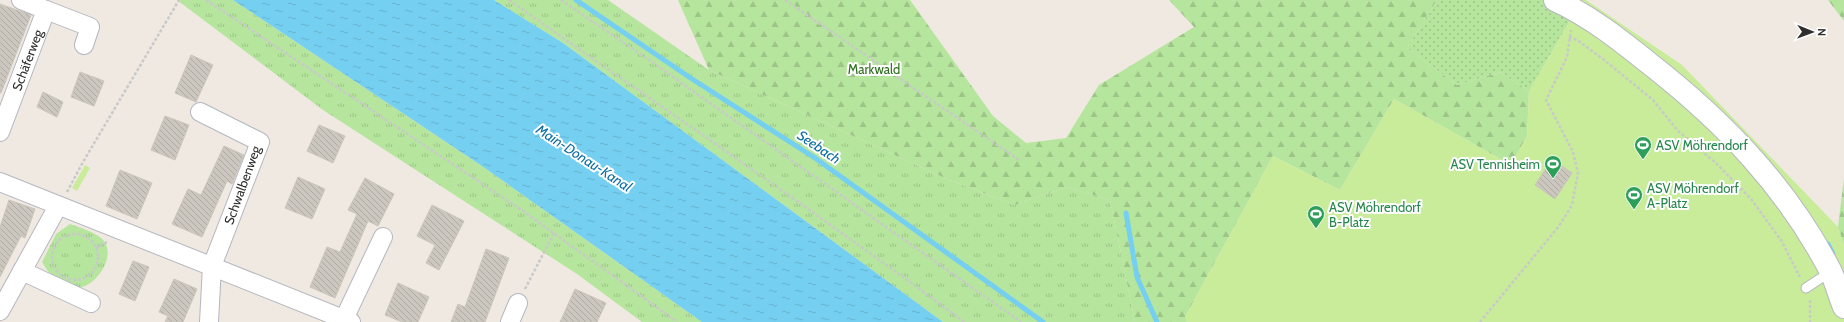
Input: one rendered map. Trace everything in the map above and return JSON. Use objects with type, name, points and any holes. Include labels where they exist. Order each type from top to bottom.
[{"type":"street","points":[[21,0],[90,27],[84,45]]},
{"type":"street","points":[[1555,0],[1576,9],[1621,40],[1677,85],[1740,144],[1800,219],[1830,272],[1844,307]]},
{"type":"street","name":"Schäferweg","points":[[0,132],[46,10]]},
{"type":"street","name":"Schwalbenweg","points":[[200,112],[260,142],[212,266],[209,322]]},
{"type":"street","points":[[0,182],[348,321],[383,237]]},
{"type":"street","points":[[0,311],[58,206]]},
{"type":"street","points":[[22,271],[91,303]]},
{"type":"street","points":[[510,322],[518,303]]},
{"type":"lane","points":[[1806,288],[1830,272]]},
{"type":"path","points":[[58,206],[179,0]]},
{"type":"path","points":[[206,0],[554,232],[677,322]]},
{"type":"path","points":[[509,0],[736,158],[964,322]]},
{"type":"path","points":[[560,0],[653,63],[1021,322]]},
{"type":"path","points":[[785,0],[1019,160]]},
{"type":"path","points":[[1480,322],[1559,226],[1572,205],[1578,174],[1573,152],[1546,100],[1568,57],[1569,37],[1577,40],[1603,59],[1653,100],[1678,131],[1722,169],[1750,200],[1781,240],[1806,288],[1810,299],[1810,322]]},
{"type":"path","points":[[518,303],[554,232]]},
{"type":"path","points":[[80,234],[87,237],[96,248],[97,264],[87,276],[80,279],[64,277],[58,272],[54,265],[52,258],[55,244],[66,235],[80,234]]},
{"type":"green space","points":[[177,0],[233,0],[482,166],[702,322],[642,322],[577,274],[323,110]]},
{"type":"green space","points":[[494,0],[608,0],[709,70],[947,179],[1015,205],[1066,187],[1110,200],[1135,322],[943,322],[563,43]]},
{"type":"green space","name":"Markwald","points":[[678,0],[910,0],[993,116],[1026,143],[1066,138],[1099,85],[1194,27],[1169,0],[1437,0],[1407,48],[1457,85],[1500,72],[1529,91],[1527,136],[1511,165],[1394,99],[1340,190],[1273,156],[1185,317],[1187,322],[1135,322],[1110,200],[1066,187],[1015,205],[947,179],[709,70]]},
{"type":"green space","points":[[1437,0],[1582,0],[1529,91],[1500,72],[1457,85],[1407,48]]},
{"type":"green space","name":"ASV Möhrendorf","points":[[1582,0],[1586,0],[1682,65],[1838,227],[1844,246],[1844,322],[1187,322],[1185,317],[1273,156],[1340,190],[1394,99],[1511,165],[1527,136],[1529,91]]},
{"type":"green space","points":[[1828,0],[1844,0],[1844,21]]},
{"type":"green space","points":[[85,165],[90,168],[77,191],[72,188]]},
{"type":"green space","points":[[1844,178],[1844,246],[1838,227]]},
{"type":"green space","points":[[70,224],[101,238],[106,244],[108,252],[107,260],[98,276],[85,286],[77,288],[54,277],[49,273],[42,262],[56,234]]},
{"type":"water","name":"Main-Donau-Kanal","points":[[233,0],[494,0],[563,43],[943,322],[702,322],[482,166]]},
{"type":"building","points":[[0,4],[31,15],[1,93],[0,93]]},
{"type":"building","points":[[191,55],[213,65],[196,102],[175,93]]},
{"type":"building","points":[[80,72],[104,81],[94,106],[71,97]]},
{"type":"building","points":[[43,92],[63,102],[57,117],[37,107]]},
{"type":"building","points":[[165,116],[189,125],[175,160],[151,150]]},
{"type":"building","points":[[319,125],[345,136],[333,163],[307,151]]},
{"type":"building","points":[[224,146],[244,155],[232,184],[227,181],[202,237],[172,224],[188,189],[201,195]]},
{"type":"building","name":"ASV Tennisheim","points":[[1552,159],[1572,173],[1555,199],[1535,185]]},
{"type":"building","points":[[120,170],[152,183],[137,219],[106,206]]},
{"type":"building","points":[[298,177],[325,189],[312,219],[285,208]]},
{"type":"building","points":[[365,178],[394,194],[378,226],[368,221],[335,298],[310,287],[327,247],[340,252],[357,214],[348,210]]},
{"type":"building","points":[[9,200],[35,209],[25,238],[21,236],[0,277],[0,227]]},
{"type":"building","points":[[432,205],[464,221],[439,270],[426,263],[435,245],[417,236]]},
{"type":"building","points":[[486,249],[509,258],[485,322],[451,322],[458,304],[465,307]]},
{"type":"building","points":[[133,261],[149,267],[135,301],[119,294]]},
{"type":"building","points":[[174,279],[197,289],[183,322],[165,322],[168,316],[159,312]]},
{"type":"building","points":[[398,283],[429,297],[418,322],[402,322],[385,315]]},
{"type":"building","points":[[575,289],[606,303],[597,322],[560,322]]},
{"type":"waterway","name":"Seebach","points":[[576,0],[689,77],[815,158],[1043,322]]},
{"type":"waterway","points":[[1126,213],[1137,277],[1157,322]]},
{"type":"waterway","points":[[1828,244],[1833,254]]},
{"type":"place","name":"ASV Möhrendorf","points":[[1643,160]]},
{"type":"place","name":"ASV Tennisheim","points":[[1553,179]]},
{"type":"place","name":"ASV Möhrendorf A-Platz","points":[[1634,210]]},
{"type":"place","name":"ASV Möhrendorf B-Platz","points":[[1316,229]]}]
